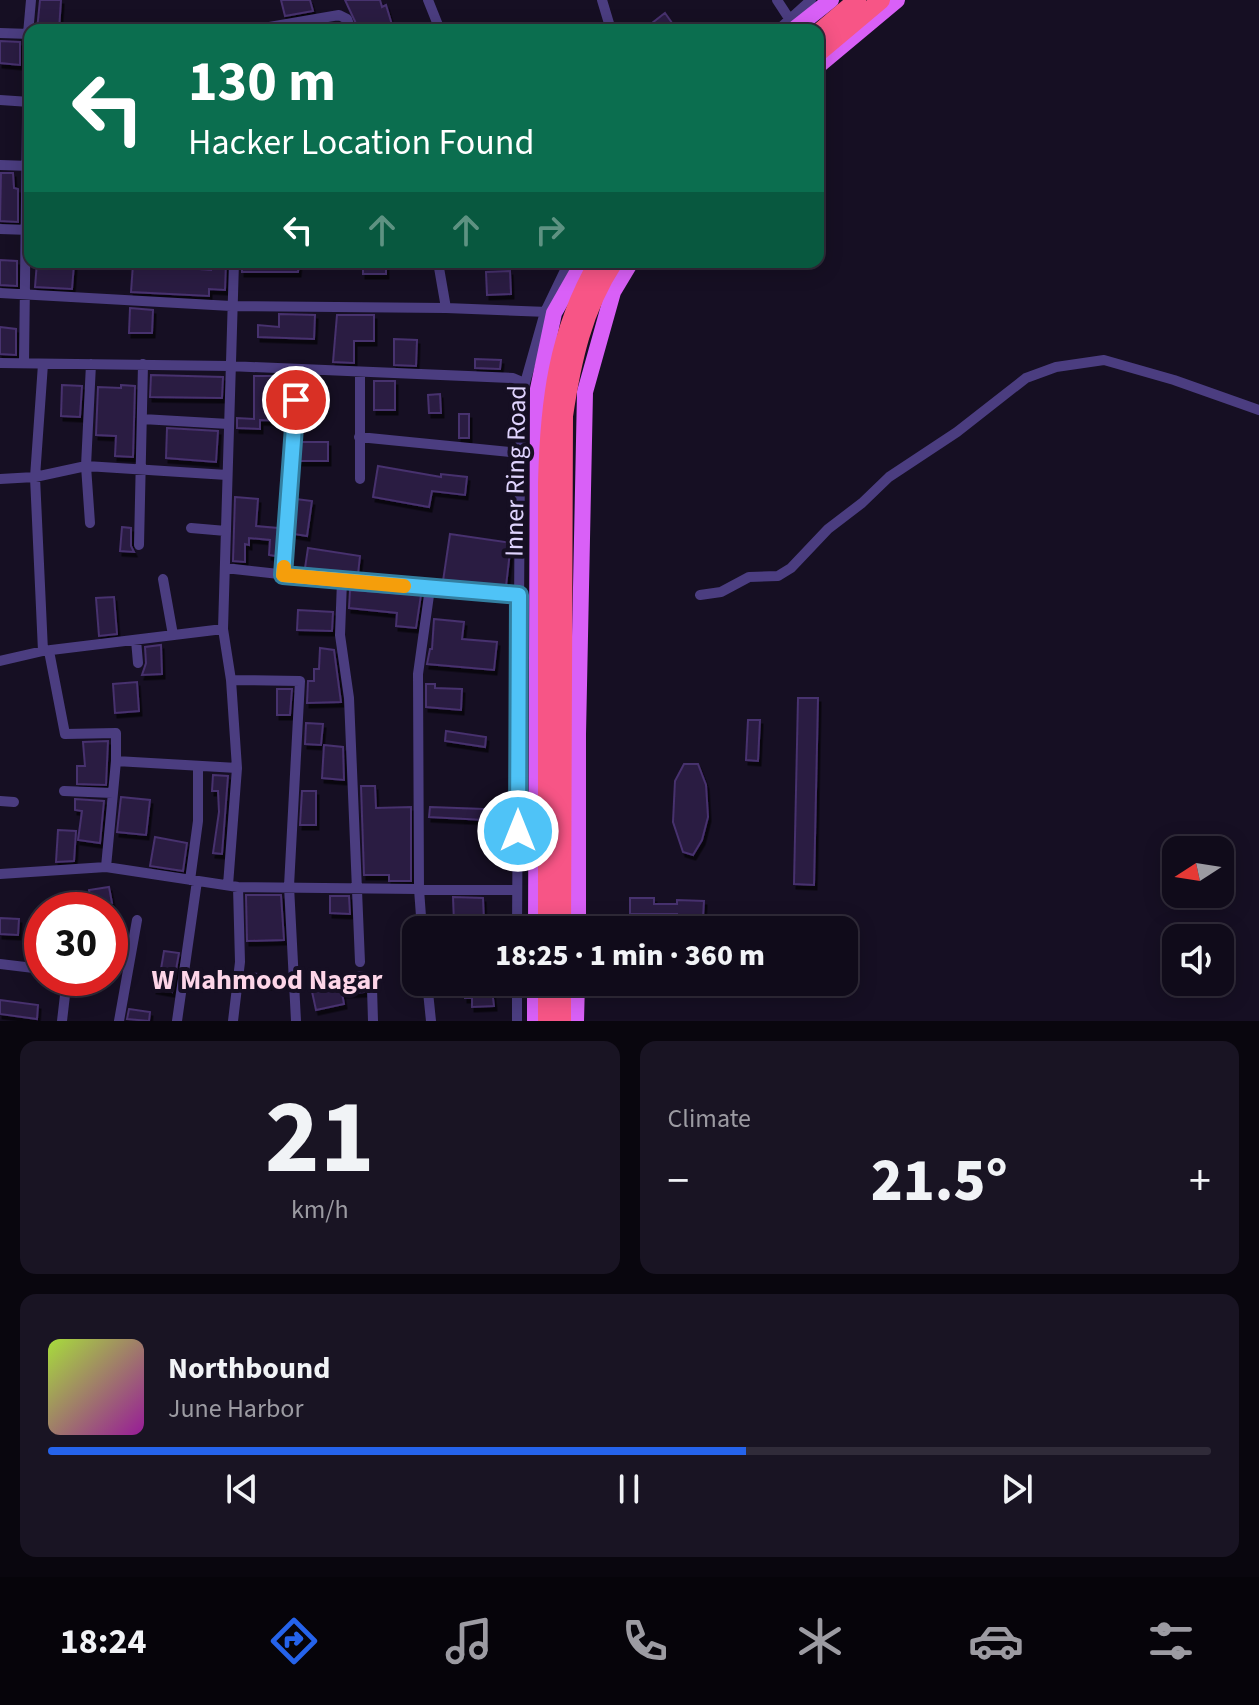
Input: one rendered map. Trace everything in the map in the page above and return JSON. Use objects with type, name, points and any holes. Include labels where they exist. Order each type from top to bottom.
[{"type":"highway","points":[[824,28],[857,0]]},
{"type":"highway","points":[[824,48],[881,0]]},
{"type":"highway","points":[[547,916],[547,483],[550,414],[561,346],[595,268]]},
{"type":"highway","points":[[562,916],[564,416],[576,349],[585,320],[611,268]]},
{"type":"highway","points":[[547,996],[547,1021]]},
{"type":"highway","points":[[562,996],[562,1021]]},
{"type":"main road","points":[[796,24],[831,0]]},
{"type":"main road","points":[[824,61],[897,0]]},
{"type":"main road","name":"Inner Ring Road","points":[[536,916],[538,389],[550,312],[579,268]]},
{"type":"main road","points":[[578,916],[578,734],[585,392],[613,292],[627,268]]},
{"type":"main road","points":[[535,996],[535,1021]]},
{"type":"main road","points":[[576,1021],[577,996]]},
{"type":"street","points":[[30,24],[31,0]]},
{"type":"street","points":[[428,0],[438,24]]},
{"type":"street","points":[[602,0],[609,24]]},
{"type":"street","points":[[777,0],[792,24]]},
{"type":"street","points":[[794,24],[811,0]]},
{"type":"street","points":[[299,24],[339,15],[347,19],[349,24]]},
{"type":"street","points":[[0,33],[24,34]]},
{"type":"street","points":[[0,100],[24,102]]},
{"type":"street","points":[[0,165],[24,166]]},
{"type":"street","points":[[0,229],[24,230]]},
{"type":"street","points":[[24,363],[26,268]]},
{"type":"street","points":[[233,1021],[240,962],[233,886],[237,768],[231,680],[223,629],[234,268]]},
{"type":"street","points":[[439,268],[446,308]]},
{"type":"street","points":[[517,916],[523,390],[567,268]]},
{"type":"street","points":[[0,293],[231,306],[550,312]]},
{"type":"street","points":[[700,595],[721,592],[749,577],[778,576],[791,568],[828,529],[854,510],[889,477],[957,432],[995,401],[1015,390],[1026,378],[1056,367],[1104,360],[1174,380],[1259,410]]},
{"type":"street","points":[[0,363],[229,366],[513,378],[520,381],[523,390]]},
{"type":"street","points":[[43,364],[35,477],[46,651],[65,734],[116,733],[106,867]]},
{"type":"street","points":[[90,523],[86,466],[91,364]]},
{"type":"street","points":[[139,545],[143,364]]},
{"type":"street","points":[[283,575],[297,370]]},
{"type":"street","points":[[360,373],[360,479]]},
{"type":"street","points":[[142,419],[229,424]]},
{"type":"street","points":[[359,437],[520,453]]},
{"type":"street","points":[[0,479],[35,477],[86,466],[227,475]]},
{"type":"street","points":[[191,528],[226,531]]},
{"type":"street","points":[[225,568],[519,595]]},
{"type":"street","points":[[163,579],[173,635]]},
{"type":"street","points":[[342,581],[340,635],[349,698],[360,962]]},
{"type":"street","points":[[421,916],[418,674],[430,588]]},
{"type":"street","points":[[0,661],[46,651],[223,629]]},
{"type":"street","points":[[136,640],[138,663]]},
{"type":"street","points":[[231,680],[300,681],[289,886],[296,1021]]},
{"type":"street","points":[[116,761],[237,768]]},
{"type":"street","points":[[177,1021],[198,821],[198,766]]},
{"type":"street","points":[[64,791],[113,793]]},
{"type":"street","points":[[0,801],[14,802]]},
{"type":"street","points":[[0,874],[106,867],[233,886],[517,890]]},
{"type":"street","points":[[119,1021],[137,920]]},
{"type":"street","points":[[0,964],[24,967]]},
{"type":"street","points":[[372,988],[373,1021]]},
{"type":"street","points":[[62,1021],[65,996]]},
{"type":"street","points":[[428,996],[431,1021]]},
{"type":"street","points":[[517,996],[517,1021]]},
{"type":"building","points":[[40,0],[61,0],[59,24],[38,24]]},
{"type":"building","points":[[281,0],[310,0],[313,11],[285,16]]},
{"type":"building","points":[[345,0],[380,0],[382,7],[386,5],[392,24],[356,24]]},
{"type":"building","points":[[665,13],[673,24],[651,24]]},
{"type":"building","points":[[0,41],[20,42],[20,65],[0,63]]},
{"type":"building","points":[[1,173],[13,173],[14,188],[18,189],[18,222],[0,221]]},
{"type":"building","points":[[0,260],[17,261],[17,286],[0,285]]},
{"type":"building","points":[[37,268],[74,268],[72,289],[35,287]]},
{"type":"building","points":[[133,268],[226,268],[225,290],[209,289],[209,296],[131,292]]},
{"type":"building","points":[[242,268],[298,268],[298,272],[242,272]]},
{"type":"building","points":[[363,268],[386,268],[386,274],[363,274]]},
{"type":"building","points":[[510,271],[511,294],[487,295],[486,272]]},
{"type":"building","points":[[130,308],[153,310],[152,333],[129,333]]},
{"type":"building","points":[[279,314],[315,315],[314,339],[258,337],[258,325],[279,327]]},
{"type":"building","points":[[337,315],[374,315],[374,341],[354,341],[354,363],[333,362]]},
{"type":"building","points":[[0,327],[16,329],[16,355],[0,354]]},
{"type":"building","points":[[394,339],[417,340],[416,366],[394,365]]},
{"type":"building","points":[[475,359],[501,360],[500,369],[475,368]]},
{"type":"building","points":[[151,375],[223,377],[222,398],[150,397]]},
{"type":"building","points":[[254,376],[286,376],[286,421],[260,420],[260,429],[237,428],[237,418],[254,419]]},
{"type":"building","points":[[374,381],[395,381],[395,410],[374,410]]},
{"type":"building","points":[[62,385],[82,386],[80,417],[61,416]]},
{"type":"building","points":[[121,385],[135,386],[133,457],[115,456],[116,436],[96,435],[98,387],[121,388]]},
{"type":"building","points":[[440,394],[441,413],[429,413],[428,395]]},
{"type":"building","points":[[459,414],[469,414],[469,438],[459,438]]},
{"type":"building","points":[[167,428],[218,431],[216,462],[166,458]]},
{"type":"building","points":[[300,442],[328,442],[328,461],[299,461]]},
{"type":"building","points":[[378,466],[441,477],[441,474],[467,477],[465,495],[432,491],[429,507],[373,497]]},
{"type":"building","points":[[235,497],[258,499],[256,526],[278,528],[276,556],[269,555],[270,540],[249,538],[249,545],[245,544],[245,562],[233,561]]},
{"type":"building","points":[[296,499],[312,501],[307,536],[294,534]]},
{"type":"building","points":[[122,527],[131,528],[134,552],[120,551]]},
{"type":"building","points":[[450,534],[511,543],[506,586],[443,581]]},
{"type":"building","points":[[308,548],[360,556],[358,574],[305,568]]},
{"type":"building","points":[[350,590],[421,595],[416,628],[396,626],[397,613],[349,608]]},
{"type":"building","points":[[114,597],[117,634],[99,636],[96,598]]},
{"type":"building","points":[[298,610],[333,612],[332,631],[297,630]]},
{"type":"building","points":[[434,619],[464,622],[462,639],[497,642],[494,670],[427,664],[432,649]]},
{"type":"building","points":[[161,645],[162,674],[142,675],[146,663],[145,647]]},
{"type":"building","points":[[320,648],[334,650],[341,702],[307,703],[308,681],[314,681],[314,669],[319,669]]},
{"type":"building","points":[[137,682],[139,711],[115,713],[113,684]]},
{"type":"building","points":[[426,684],[435,684],[435,688],[462,689],[461,710],[426,707]]},
{"type":"building","points":[[277,689],[292,689],[290,715],[277,715]]},
{"type":"building","points":[[798,698],[818,698],[814,885],[794,884]]},
{"type":"building","points":[[748,720],[760,720],[758,761],[746,760]]},
{"type":"building","points":[[306,723],[323,724],[321,745],[305,744]]},
{"type":"building","points":[[446,731],[486,737],[485,747],[445,741]]},
{"type":"building","points":[[108,741],[106,785],[77,784],[77,766],[85,766],[83,742]]},
{"type":"building","points":[[324,745],[343,747],[344,780],[322,778]]},
{"type":"building","points":[[684,764],[698,764],[706,785],[708,817],[702,840],[693,855],[683,852],[673,822],[675,781]]},
{"type":"building","points":[[213,775],[228,776],[222,854],[213,853],[219,812],[218,791],[212,791]]},
{"type":"building","points":[[361,786],[375,786],[376,808],[411,807],[411,881],[389,881],[389,875],[364,875]]},
{"type":"building","points":[[302,791],[316,791],[316,825],[300,825]]},
{"type":"building","points":[[121,797],[150,800],[146,835],[117,832]]},
{"type":"building","points":[[75,799],[104,801],[100,843],[78,840],[82,811],[75,810]]},
{"type":"building","points":[[430,807],[484,809],[484,820],[429,817]]},
{"type":"building","points":[[58,830],[76,831],[74,861],[56,862]]},
{"type":"building","points":[[155,837],[187,843],[183,871],[150,866]]},
{"type":"building","points":[[109,887],[110,892],[89,892]]},
{"type":"building","points":[[246,895],[281,895],[284,940],[247,941]]},
{"type":"building","points":[[330,896],[349,896],[350,914],[330,913]]},
{"type":"building","points":[[453,897],[483,898],[484,916],[454,916]]},
{"type":"building","points":[[630,898],[654,898],[654,904],[677,904],[677,900],[704,901],[703,916],[630,914]]},
{"type":"building","points":[[0,918],[19,919],[18,935],[0,934]]},
{"type":"building","points":[[164,951],[179,953],[172,992],[154,989]]},
{"type":"building","points":[[364,972],[364,992],[342,993],[344,1004],[316,1010],[311,987],[348,979],[347,973]]},
{"type":"building","points":[[247,973],[270,975],[269,985],[246,983]]},
{"type":"building","points":[[493,996],[494,1006],[472,1007],[472,998],[465,998]]},
{"type":"building","points":[[0,1000],[38,1005],[37,1019],[0,1014]]},
{"type":"building","points":[[129,1009],[150,1012],[149,1021],[127,1019]]},
{"type":"slow traffic","points":[[284,567],[283,575],[404,586]]},
{"type":"district","name":"W Mahmood Nagar","points":[[267,979]]},
{"type":"route","points":[[296,400],[283,575],[519,595],[518,831]]}]
